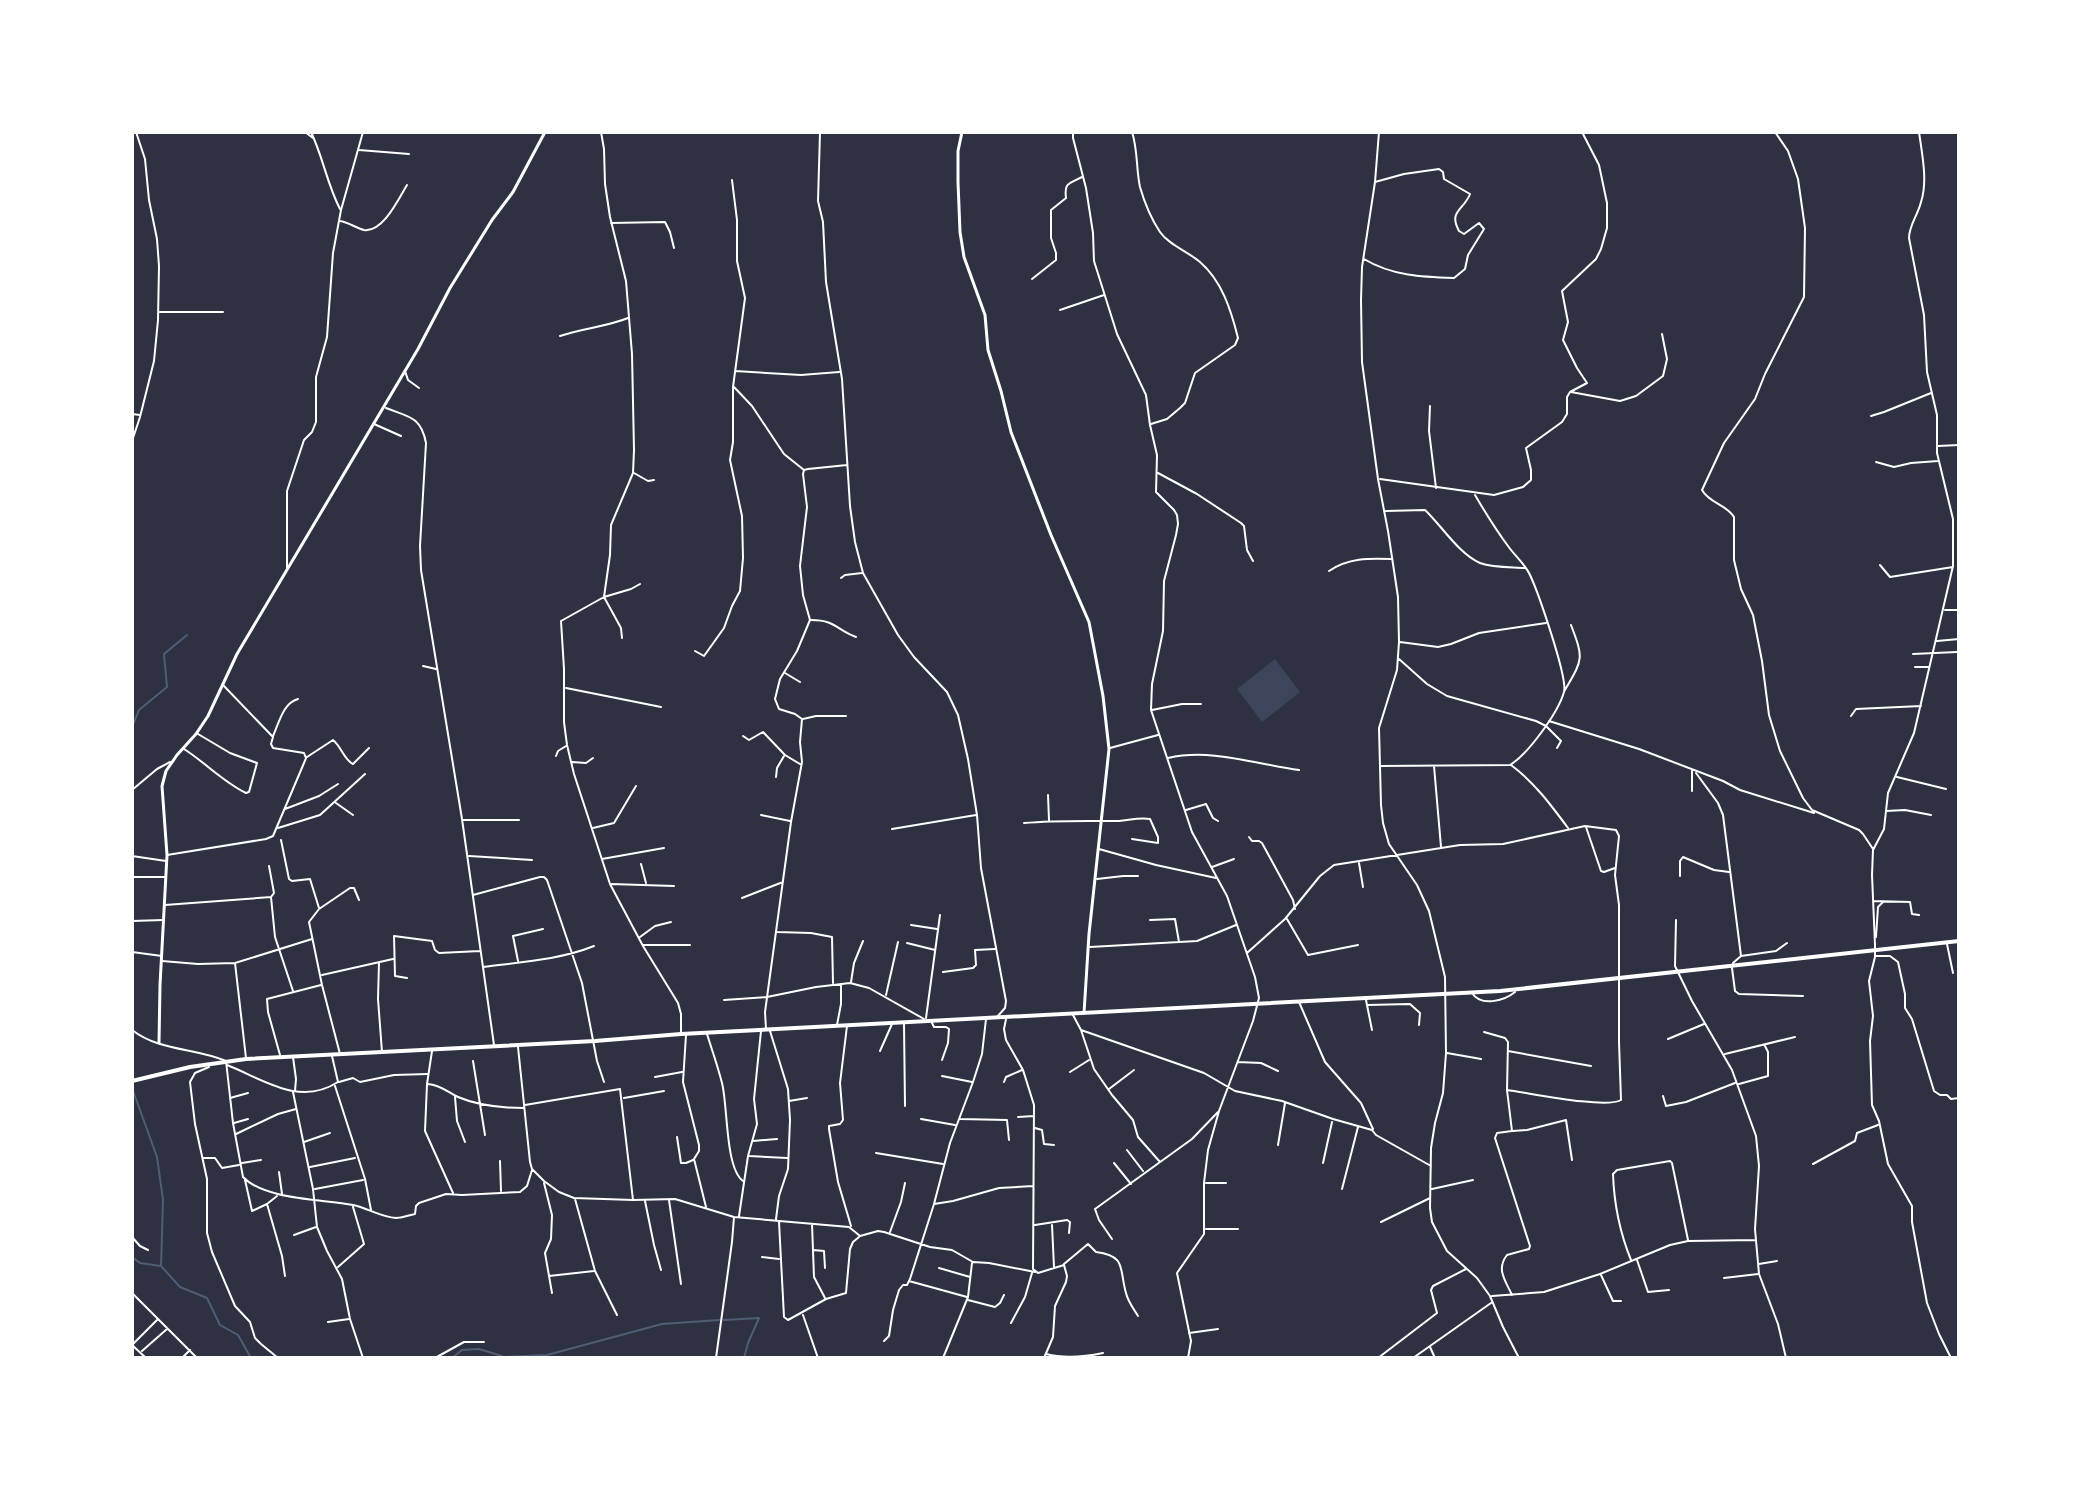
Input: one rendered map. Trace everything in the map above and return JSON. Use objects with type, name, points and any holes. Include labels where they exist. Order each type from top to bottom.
[{"type":"highway","points":[[132,1081],[246,1059],[1259,1004],[1367,1002],[1875,954],[1959,941]]},
{"type":"street","points":[[132,441],[157,350],[159,312],[157,239],[145,159],[136,132]]},
{"type":"street","points":[[305,132],[314,138]]},
{"type":"street","points":[[311,132],[330,189],[341,210]]},
{"type":"street","points":[[287,569],[287,491],[304,440],[316,422],[316,377],[327,337],[338,220],[363,132]]},
{"type":"street","points":[[159,1043],[167,861],[162,786],[171,762],[208,716],[237,654],[450,288],[513,192],[545,132]]},
{"type":"street","points":[[601,132],[611,223],[626,281],[630,317],[633,473],[611,525],[604,597],[619,625],[622,638]]},
{"type":"street","points":[[820,132],[818,201],[823,222],[826,282],[840,372],[853,530],[863,573],[898,635],[952,700],[961,724],[977,815],[981,868],[1006,1004],[997,1018]]},
{"type":"street","points":[[962,132],[958,151],[958,182],[964,257],[985,315],[988,350],[1011,432],[1089,622],[1096,653],[1109,749],[1084,1013]]},
{"type":"street","points":[[1073,132],[1093,233],[1094,261],[1120,341],[1146,395],[1157,455],[1156,492],[1177,515],[1176,535],[1164,581],[1163,631],[1152,684],[1151,710],[1192,832],[1227,896],[1258,990],[1259,1004],[1219,1111],[1208,1150],[1204,1183],[1205,1229],[1177,1275],[1191,1341],[1188,1358]]},
{"type":"street","points":[[1132,132],[1141,188],[1160,233],[1199,262],[1218,284],[1228,302],[1238,338],[1235,345],[1195,373],[1185,403],[1180,408],[1167,419],[1150,425]]},
{"type":"street","points":[[1379,132],[1361,300],[1362,362],[1398,603],[1397,670],[1379,728],[1383,823],[1389,844],[1417,885],[1429,911],[1447,993],[1443,1093],[1432,1136],[1431,1214],[1447,1251],[1477,1278],[1490,1296],[1519,1358]]},
{"type":"street","points":[[1570,392],[1587,382],[1563,340],[1568,322],[1562,291],[1596,259],[1607,222],[1607,203],[1599,165],[1582,132]]},
{"type":"street","points":[[1775,132],[1788,151],[1799,182],[1805,228],[1804,297],[1755,399],[1724,443],[1702,490],[1708,498],[1733,515],[1734,560],[1741,589],[1754,619],[1772,725],[1798,790],[1808,806],[1819,815]]},
{"type":"street","points":[[1873,850],[1884,829],[1888,793],[1910,745],[1921,706],[1953,566],[1953,519],[1939,461],[1937,415],[1927,372],[1924,315],[1908,236],[1924,191],[1919,132]]},
{"type":"street","points":[[358,150],[409,154]]},
{"type":"street","points":[[1363,259],[1376,266],[1421,278],[1454,278],[1465,269],[1468,255],[1484,229],[1479,223],[1464,234],[1459,231],[1456,214],[1470,194],[1444,179],[1442,170],[1404,174],[1375,182]]},
{"type":"street","points":[[1032,279],[1056,260],[1051,238],[1051,210],[1066,198],[1066,185],[1083,176]]},
{"type":"street","points":[[695,651],[704,656],[721,633],[741,586],[742,516],[730,460],[733,387],[745,298],[737,261],[737,220],[732,180]]},
{"type":"street","points":[[338,220],[365,230],[376,227],[390,213],[407,185]]},
{"type":"street","points":[[611,223],[665,222],[674,248]]},
{"type":"street","points":[[1060,310],[1105,295]]},
{"type":"street","points":[[159,312],[223,312]]},
{"type":"street","points":[[560,336],[630,317]]},
{"type":"street","points":[[1570,392],[1620,401],[1636,396],[1663,376],[1667,359],[1662,334]]},
{"type":"street","points":[[405,370],[408,380],[419,388]]},
{"type":"street","points":[[735,371],[801,375],[840,372]]},
{"type":"street","points":[[733,387],[752,406],[784,454],[804,470],[847,465]]},
{"type":"street","points":[[1378,479],[1474,494],[1494,495],[1516,490],[1528,484],[1532,475],[1526,448],[1565,419],[1570,392]]},
{"type":"street","points":[[1871,416],[1932,392]]},
{"type":"street","points":[[1430,406],[1429,431],[1436,488]]},
{"type":"street","points":[[382,407],[419,423],[425,436],[421,570],[468,856],[494,1046]]},
{"type":"street","points":[[132,414],[141,415]]},
{"type":"street","points":[[373,424],[401,436]]},
{"type":"street","points":[[1937,446],[1959,445]]},
{"type":"street","points":[[1876,462],[1894,467],[1939,461]]},
{"type":"street","points":[[804,470],[807,507],[800,566],[810,620],[784,673],[776,693],[776,704],[783,712],[802,719],[846,716]]},
{"type":"street","points":[[1157,472],[1241,523],[1247,550],[1253,561]]},
{"type":"street","points":[[633,473],[648,481],[654,480]]},
{"type":"street","points":[[1474,494],[1526,568],[1564,681],[1564,691]]},
{"type":"street","points":[[1384,511],[1425,510],[1450,538],[1479,562],[1526,568]]},
{"type":"street","points":[[1329,571],[1345,561],[1392,559]]},
{"type":"street","points":[[1880,565],[1890,577],[1953,566]]},
{"type":"street","points":[[841,578],[863,573]]},
{"type":"street","points":[[640,584],[604,597],[561,621],[564,722],[571,762],[610,884],[678,1003],[681,1014],[683,1082],[699,1151],[694,1159],[681,1163],[677,1137]]},
{"type":"street","points":[[1943,610],[1957,610]]},
{"type":"street","points":[[1942,616],[1948,619]]},
{"type":"street","points":[[810,620],[829,621],[844,633],[856,637]]},
{"type":"street","points":[[1399,642],[1438,647],[1479,633],[1546,623]]},
{"type":"street","points":[[1510,765],[1546,726],[1580,665],[1571,625]]},
{"type":"street","points":[[1936,642],[1959,639]]},
{"type":"street","points":[[1913,654],[1957,652]]},
{"type":"street","points":[[1398,658],[1427,684],[1447,696],[1521,715],[1546,726],[1561,741],[1557,748]]},
{"type":"street","points":[[423,666],[437,668]]},
{"type":"street","points":[[1915,667],[1930,667]]},
{"type":"street","points":[[784,673],[800,682]]},
{"type":"street","points":[[222,685],[273,737]]},
{"type":"street","points":[[565,687],[661,707]]},
{"type":"street","points":[[298,699],[286,706],[271,744],[273,748],[304,753],[306,758]]},
{"type":"street","points":[[1151,710],[1201,704]]},
{"type":"street","points":[[1851,716],[1856,709],[1921,706]]},
{"type":"street","points":[[739,1217],[748,1156],[757,1124],[754,1099],[766,1031],[765,1012],[801,765],[802,719]]},
{"type":"street","points":[[1549,721],[1639,749],[1740,790],[1819,815],[1859,830],[1869,841],[1873,850],[1875,938],[1869,981],[1873,1016],[1870,1041],[1872,1105],[1888,1164],[1912,1206],[1927,1303],[1951,1358]]},
{"type":"street","points":[[743,736],[749,740],[763,732],[785,755],[801,765]]},
{"type":"street","points":[[183,748],[233,786],[249,792],[257,763],[230,753],[196,734]]},
{"type":"street","points":[[1109,749],[1159,735]]},
{"type":"street","points":[[167,855],[273,836],[306,758],[333,740],[353,764],[369,748]]},
{"type":"street","points":[[556,756],[567,745]]},
{"type":"street","points":[[1166,758],[1194,754],[1299,770]]},
{"type":"street","points":[[776,777],[777,768],[785,755]]},
{"type":"street","points":[[571,762],[586,763],[593,758]]},
{"type":"street","points":[[132,790],[157,769],[171,762]]},
{"type":"street","points":[[1380,766],[1510,765],[1524,775],[1570,830]]},
{"type":"street","points":[[1434,766],[1441,848]]},
{"type":"street","points":[[1692,791],[1694,771]]},
{"type":"street","points":[[1694,771],[1718,803],[1723,815],[1741,956]]},
{"type":"street","points":[[277,828],[314,818],[365,774]]},
{"type":"street","points":[[1896,777],[1946,789]]},
{"type":"street","points":[[285,809],[319,796],[338,784]]},
{"type":"street","points":[[592,828],[614,823],[636,786]]},
{"type":"street","points":[[1048,795],[1049,821]]},
{"type":"street","points":[[335,803],[353,815]]},
{"type":"street","points":[[1185,810],[1206,804],[1218,821]]},
{"type":"street","points":[[1885,811],[1905,810],[1931,815]]},
{"type":"street","points":[[761,815],[791,822]]},
{"type":"street","points":[[892,829],[977,815]]},
{"type":"street","points":[[462,819],[519,820]]},
{"type":"street","points":[[1024,823],[1150,819],[1158,843],[1132,839]]},
{"type":"street","points":[[1585,826],[1601,871],[1616,868]]},
{"type":"street","points":[[1247,953],[1295,909],[1309,888],[1334,865],[1441,848],[1503,844],[1585,826],[1618,831],[1620,1102],[1598,1103],[1507,1090]]},
{"type":"street","points":[[1249,837],[1262,843],[1295,909]]},
{"type":"street","points":[[281,840],[289,879],[310,879],[319,909]]},
{"type":"street","points":[[601,859],[664,848]]},
{"type":"street","points":[[1099,849],[1217,878]]},
{"type":"street","points":[[132,856],[167,861]]},
{"type":"street","points":[[468,856],[532,860]]},
{"type":"street","points":[[1680,876],[1683,857],[1714,870],[1731,872]]},
{"type":"street","points":[[1211,867],[1234,859]]},
{"type":"street","points":[[1359,862],[1363,887]]},
{"type":"street","points":[[641,864],[647,884]]},
{"type":"street","points":[[269,866],[274,893],[271,897],[273,927],[294,992]]},
{"type":"street","points":[[1096,879],[1138,876]]},
{"type":"street","points":[[132,877],[166,877]]},
{"type":"street","points":[[473,895],[544,877],[547,880],[582,983],[604,1082]]},
{"type":"street","points":[[742,898],[784,881]]},
{"type":"street","points":[[610,884],[674,886]]},
{"type":"street","points":[[340,1054],[309,922],[319,909],[352,887],[359,900]]},
{"type":"street","points":[[165,905],[271,897]]},
{"type":"street","points":[[1873,901],[1910,902],[1912,914],[1919,915]]},
{"type":"street","points":[[1875,938],[1878,907],[1885,901]]},
{"type":"street","points":[[928,1021],[940,915]]},
{"type":"street","points":[[1286,918],[1308,955],[1358,945]]},
{"type":"street","points":[[1150,920],[1175,919],[1179,943]]},
{"type":"street","points":[[132,921],[164,920]]},
{"type":"street","points":[[1676,920],[1674,959],[1678,973],[1737,1083],[1758,1145],[1755,1218],[1759,1274],[1778,1324],[1786,1358]]},
{"type":"street","points":[[639,938],[655,926],[671,922]]},
{"type":"street","points":[[1088,947],[1197,941],[1236,924]]},
{"type":"street","points":[[911,925],[938,929]]},
{"type":"street","points":[[518,962],[513,936],[543,929]]},
{"type":"street","points":[[777,932],[832,937],[833,984]]},
{"type":"street","points":[[407,978],[395,976],[393,938],[396,936],[432,941],[439,953],[480,951]]},
{"type":"street","points":[[132,952],[198,964],[235,963],[314,939]]},
{"type":"street","points":[[850,983],[863,941]]},
{"type":"street","points":[[886,997],[898,942]]},
{"type":"street","points":[[907,943],[936,950]]},
{"type":"street","points":[[1787,943],[1776,951],[1741,956],[1731,967],[1735,991],[1739,994],[1803,996]]},
{"type":"street","points":[[1947,943],[1953,973]]},
{"type":"street","points":[[643,946],[690,945]]},
{"type":"street","points":[[483,967],[573,954],[594,946]]},
{"type":"street","points":[[943,972],[973,968],[976,965],[975,950],[996,949]]},
{"type":"street","points":[[1875,954],[1890,956],[1898,962],[1905,1008],[1912,1016],[1934,1091],[1951,1099],[1959,1098]]},
{"type":"street","points":[[321,975],[393,959]]},
{"type":"street","points":[[379,962],[382,1052]]},
{"type":"street","points":[[235,963],[246,1059]]},
{"type":"street","points":[[836,1027],[841,983]]},
{"type":"street","points":[[724,1000],[767,997],[841,983],[861,985],[934,1027],[949,1029],[942,1060]]},
{"type":"street","points":[[281,1057],[267,999],[322,985]]},
{"type":"street","points":[[1471,992],[1480,1001],[1508,997],[1516,990]]},
{"type":"street","points":[[1299,1002],[1325,1062],[1361,1103],[1372,1130]]},
{"type":"street","points":[[1372,1030],[1367,1002],[1410,1004],[1420,1013],[1419,1025]]},
{"type":"street","points":[[1073,1014],[1090,1059],[1108,1089],[1133,1120],[1138,1137],[1160,1162]]},
{"type":"street","points":[[1006,1018],[1006,1040],[1023,1070],[1032,1094],[1035,1116],[1033,1272],[1025,1297],[1011,1323]]},
{"type":"street","points":[[884,1341],[889,1336],[899,1290],[909,1281],[956,1125],[982,1054],[986,1019]]},
{"type":"street","points":[[880,1051],[893,1023]]},
{"type":"street","points":[[904,1023],[905,1106]]},
{"type":"street","points":[[1668,1039],[1705,1023]]},
{"type":"street","points":[[847,1026],[840,1083],[843,1120],[829,1129],[838,1182],[852,1228],[860,1236]]},
{"type":"street","points":[[132,1030],[143,1038],[171,1048],[210,1055],[275,1087],[294,1092],[311,1091],[353,1078],[360,1082],[394,1075],[428,1073]]},
{"type":"street","points":[[1081,1030],[1204,1073],[1248,1095],[1372,1130],[1431,1166]]},
{"type":"street","points":[[766,1031],[788,1089],[790,1120],[788,1169],[779,1196],[778,1221],[784,1317],[788,1320],[803,1314],[826,1299],[847,1291],[853,1242],[860,1236],[878,1231],[952,1250],[973,1262],[1038,1273],[1064,1265],[1088,1244],[1096,1252],[1111,1254],[1120,1263],[1127,1298],[1138,1316]]},
{"type":"street","points":[[1484,1032],[1505,1038],[1508,1042],[1507,1090],[1512,1131]]},
{"type":"street","points":[[707,1033],[723,1085],[731,1155],[737,1177],[744,1181]]},
{"type":"street","points":[[1723,1054],[1795,1037]]},
{"type":"street","points":[[244,1179],[280,1194],[352,1205],[396,1218],[416,1213],[419,1203],[453,1193],[524,1191],[532,1169],[518,1045]]},
{"type":"street","points":[[1663,1096],[1666,1106],[1678,1104],[1737,1083],[1768,1076],[1768,1052],[1764,1045]]},
{"type":"street","points":[[432,1050],[425,1131],[453,1193]]},
{"type":"street","points":[[1507,1051],[1591,1066]]},
{"type":"street","points":[[1446,1053],[1481,1059]]},
{"type":"street","points":[[332,1054],[338,1076],[336,1084],[372,1211]]},
{"type":"street","points":[[293,1057],[296,1109],[313,1189],[317,1227],[345,1290],[350,1319],[363,1358]]},
{"type":"street","points":[[1070,1072],[1090,1059]]},
{"type":"street","points":[[473,1061],[485,1135]]},
{"type":"street","points":[[218,1062],[195,1073],[190,1082],[208,1188],[207,1233],[235,1306],[250,1322],[255,1338],[278,1358]]},
{"type":"street","points":[[1237,1062],[1261,1063],[1278,1071]]},
{"type":"street","points":[[226,1063],[235,1135],[252,1211],[280,1194]]},
{"type":"street","points":[[1004,1082],[1006,1077],[1023,1070]]},
{"type":"street","points":[[1108,1089],[1134,1070]]},
{"type":"street","points":[[655,1077],[683,1072]]},
{"type":"street","points":[[942,1076],[973,1082]]},
{"type":"street","points":[[427,1084],[445,1088],[455,1096],[496,1107],[524,1107],[618,1088],[622,1098],[633,1200]]},
{"type":"street","points":[[622,1098],[664,1091]]},
{"type":"street","points":[[229,1098],[248,1093]]},
{"type":"street","points":[[455,1096],[457,1121],[465,1142]]},
{"type":"street","points":[[788,1101],[807,1098]]},
{"type":"street","points":[[1278,1145],[1285,1103]]},
{"type":"street","points":[[235,1135],[278,1114],[296,1109]]},
{"type":"street","points":[[1112,1239],[1095,1209],[1192,1139],[1219,1111]]},
{"type":"street","points":[[1018,1117],[1035,1116]]},
{"type":"street","points":[[233,1123],[248,1119]]},
{"type":"street","points":[[921,1119],[956,1125]]},
{"type":"street","points":[[959,1119],[1007,1120],[1009,1140]]},
{"type":"street","points":[[1323,1163],[1333,1119]]},
{"type":"street","points":[[1512,1295],[1502,1275],[1501,1264],[1507,1255],[1529,1249],[1530,1246],[1495,1138],[1497,1133],[1527,1130],[1566,1120],[1572,1160]]},
{"type":"street","points":[[1813,1164],[1855,1141],[1857,1133],[1879,1125]]},
{"type":"street","points":[[1342,1189],[1358,1126]]},
{"type":"street","points":[[1034,1128],[1042,1130],[1044,1144],[1054,1145]]},
{"type":"street","points":[[303,1142],[330,1133]]},
{"type":"street","points":[[752,1141],[777,1139]]},
{"type":"street","points":[[1127,1150],[1145,1172]]},
{"type":"street","points":[[876,1153],[944,1164]]},
{"type":"street","points":[[748,1156],[789,1158]]},
{"type":"street","points":[[309,1167],[357,1157]]},
{"type":"street","points":[[203,1158],[215,1158],[222,1168],[261,1160]]},
{"type":"street","points":[[694,1159],[706,1208]]},
{"type":"street","points":[[500,1161],[501,1193]]},
{"type":"street","points":[[1114,1163],[1131,1184]]},
{"type":"street","points":[[1631,1261],[1615,1201],[1613,1174],[1617,1170],[1672,1163],[1688,1241]]},
{"type":"street","points":[[532,1169],[556,1191],[574,1198],[669,1198],[734,1217],[852,1228]]},
{"type":"street","points":[[279,1172],[280,1194]]},
{"type":"street","points":[[313,1189],[365,1179]]},
{"type":"street","points":[[1431,1189],[1473,1180]]},
{"type":"street","points":[[544,1181],[552,1215],[552,1234],[545,1253],[552,1293]]},
{"type":"street","points":[[890,1233],[905,1183]]},
{"type":"street","points":[[1204,1183],[1226,1183]]},
{"type":"street","points":[[934,1204],[999,1188],[1035,1186]]},
{"type":"street","points":[[1381,1222],[1431,1197]]},
{"type":"street","points":[[574,1198],[595,1271],[617,1315]]},
{"type":"street","points":[[669,1198],[681,1284]]},
{"type":"street","points":[[645,1199],[661,1270]]},
{"type":"street","points":[[267,1204],[285,1276]]},
{"type":"street","points":[[337,1268],[364,1244],[352,1205]]},
{"type":"street","points":[[716,1358],[734,1217]]},
{"type":"street","points":[[1034,1225],[1069,1221],[1069,1233]]},
{"type":"street","points":[[1052,1223],[1054,1268]]},
{"type":"street","points":[[812,1224],[814,1277],[826,1299]]},
{"type":"street","points":[[294,1235],[317,1227]]},
{"type":"street","points":[[1205,1229],[1238,1229]]},
{"type":"street","points":[[132,1237],[148,1250]]},
{"type":"street","points":[[1490,1296],[1544,1292],[1688,1241],[1756,1240]]},
{"type":"street","points":[[812,1250],[824,1251],[825,1268]]},
{"type":"street","points":[[762,1257],[780,1260]]},
{"type":"street","points":[[1636,1258],[1648,1292],[1669,1290]]},
{"type":"street","points":[[1758,1264],[1777,1261]]},
{"type":"street","points":[[943,1358],[968,1298],[973,1262]]},
{"type":"street","points":[[1064,1265],[1066,1282],[1055,1306],[1053,1337],[1045,1356],[1085,1357],[1103,1353]]},
{"type":"street","points":[[939,1268],[971,1278]]},
{"type":"street","points":[[1378,1358],[1437,1313],[1431,1288],[1466,1269]]},
{"type":"street","points":[[549,1276],[595,1271]]},
{"type":"street","points":[[1600,1274],[1613,1301],[1621,1301]]},
{"type":"street","points":[[1724,1278],[1759,1274]]},
{"type":"street","points":[[909,1281],[995,1307],[1004,1295]]},
{"type":"street","points":[[132,1293],[197,1358]]},
{"type":"street","points":[[1413,1358],[1493,1302]]},
{"type":"street","points":[[803,1314],[818,1358]]},
{"type":"street","points":[[146,1358],[132,1345],[158,1319]]},
{"type":"street","points":[[328,1322],[350,1319]]},
{"type":"street","points":[[141,1352],[168,1328]]},
{"type":"street","points":[[1188,1333],[1218,1329]]},
{"type":"street","points":[[435,1358],[464,1342],[484,1342]]},
{"type":"street","points":[[1430,1346],[1435,1358]]},
{"type":"street","points":[[182,1358],[190,1350]]},
{"type":"shaded area","points":[[1275,659],[1300,692],[1262,722],[1237,689]]},
{"type":"waterway","points":[[132,727],[139,710],[167,687],[164,654],[187,635]]},
{"type":"waterway","points":[[132,1088],[157,1157],[163,1200],[161,1266],[180,1287],[207,1298],[220,1325],[238,1335],[251,1358]]},
{"type":"waterway","points":[[132,1257],[140,1263],[161,1266]]},
{"type":"waterway","points":[[724,1320],[759,1318],[744,1358]]},
{"type":"waterway","points":[[452,1358],[462,1350],[479,1349],[505,1357],[547,1355],[662,1324],[719,1320]]}]
